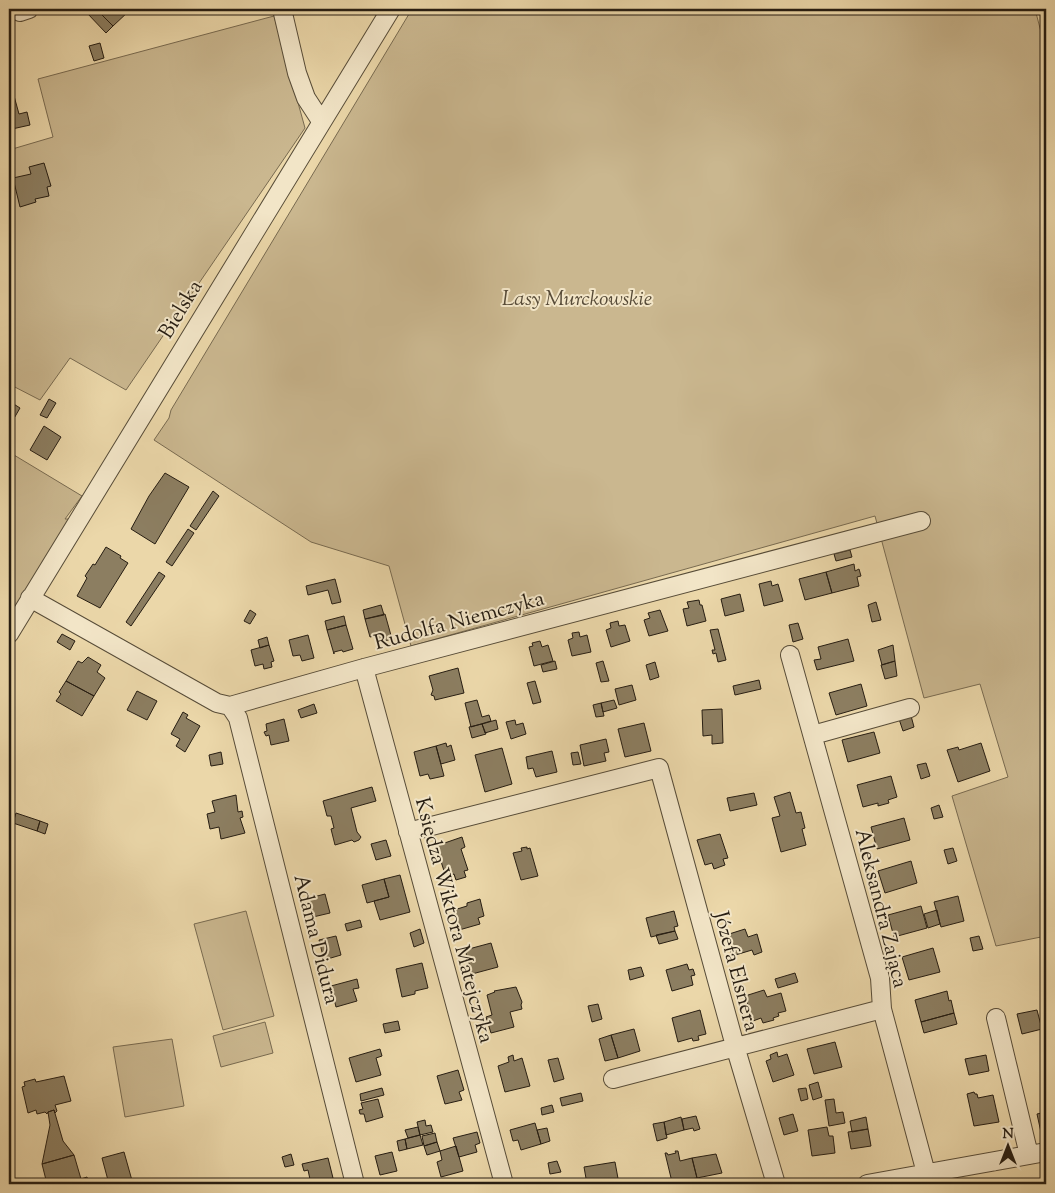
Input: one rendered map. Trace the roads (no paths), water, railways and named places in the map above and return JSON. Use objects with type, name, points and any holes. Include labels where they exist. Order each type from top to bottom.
[{"type":"street","points":[[282,9],[297,73],[306,98],[321,121]]},
{"type":"street","name":"Bielska","points":[[9,634],[391,9]]},
{"type":"street","name":"Rudolfa Niemczyka","points":[[230,706],[364,668],[921,521]]},
{"type":"street","points":[[30,598],[217,703],[230,706]]},
{"type":"street","name":"Aleksandra Zająca","points":[[790,655],[880,978],[882,1010],[934,1176]]},
{"type":"street","name":"Księdza Wiktora Matejczyka","points":[[364,668],[504,1184]]},
{"type":"street","name":"Adama Didura","points":[[230,706],[238,718],[356,1184]]},
{"type":"street","points":[[813,735],[910,708]]},
{"type":"street","name":"Józefa Elsnera","points":[[408,832],[659,768],[735,1046],[776,1184]]},
{"type":"street","points":[[613,1079],[735,1046],[882,1010]]},
{"type":"street","points":[[867,1184],[934,1176],[1038,1153],[996,1018]]},
{"type":"park label","name":"Lasy Murckowskie","points":[[577,298]]}]
